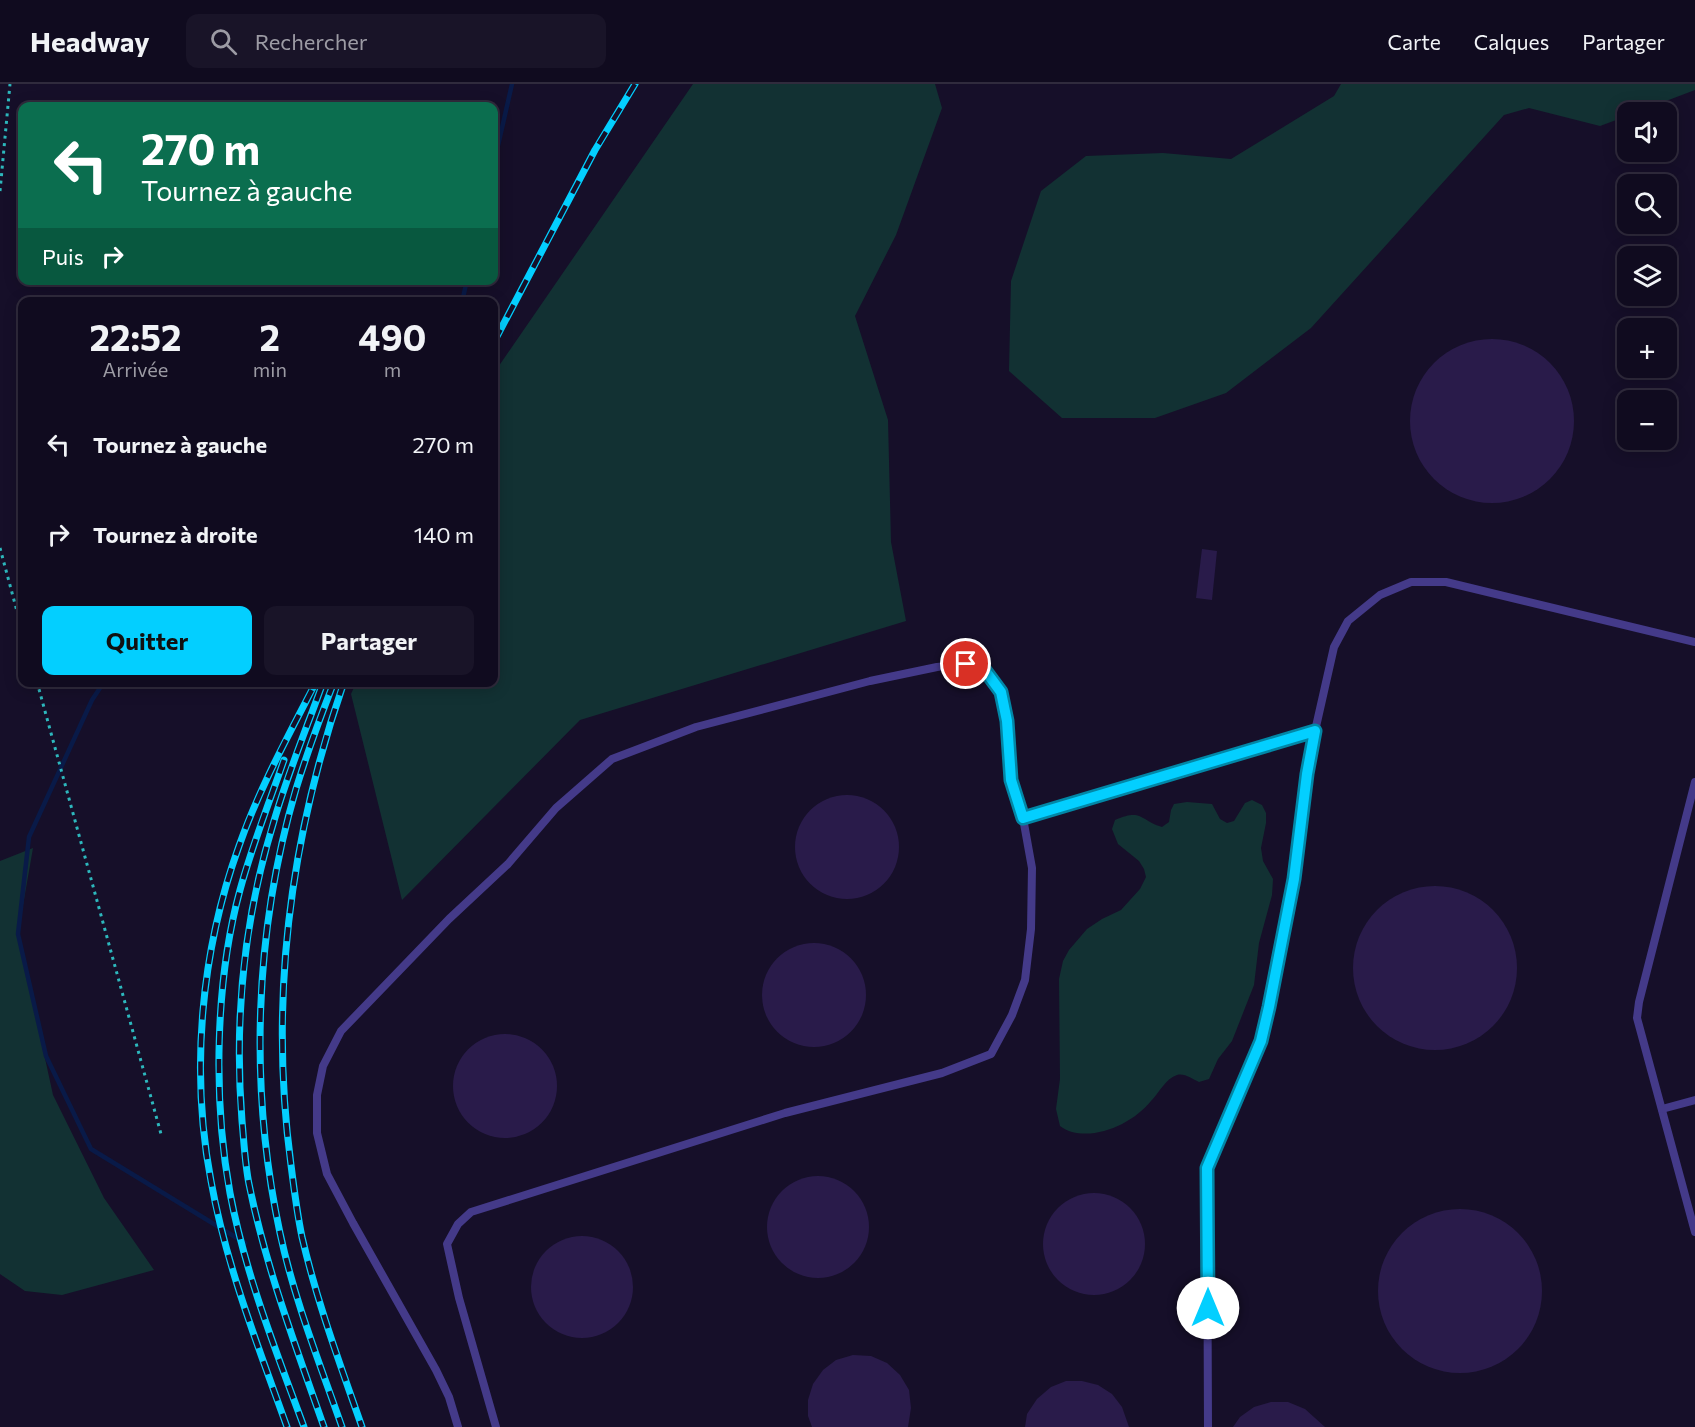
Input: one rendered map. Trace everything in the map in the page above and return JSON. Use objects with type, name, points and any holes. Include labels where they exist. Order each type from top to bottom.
[{"type":"lane","points":[[1208,1427],[1207,1168],[1261,1041],[1294,879],[1307,774],[1315,731],[1334,647],[1348,621],[1380,595],[1411,582],[1446,582],[1695,642]]},
{"type":"lane","points":[[458,1427],[449,1397],[436,1370],[327,1173],[317,1133],[317,1095],[323,1066],[341,1031],[449,919],[508,864],[556,808],[612,759],[696,727],[870,681],[937,667],[966,664],[984,669],[1001,692],[1007,721],[1011,780],[1023,818],[1032,868],[1031,929],[1024,980],[1012,1015],[991,1054],[942,1072],[785,1113],[471,1212],[458,1224],[447,1244],[459,1298],[496,1427]]},
{"type":"lane","points":[[1023,818],[1315,731]]},
{"type":"lane","points":[[1695,782],[1639,1002],[1637,1018],[1695,1232]]},
{"type":"lane","points":[[1662,1109],[1695,1100]]},
{"type":"path","points":[[0,191],[10,84]]},
{"type":"path","points":[[0,548],[18,615]]},
{"type":"path","points":[[38,687],[161,1134]]},
{"type":"green space","points":[[693,84],[935,84],[942,108],[896,235],[855,316],[888,420],[891,542],[906,621],[580,720],[402,900],[351,694],[354,687],[498,687],[498,367]]},
{"type":"green space","points":[[1341,84],[1695,84],[1695,90],[1663,102],[1617,102],[1617,120],[1600,126],[1529,108],[1504,115],[1311,328],[1226,393],[1155,418],[1062,418],[1009,371],[1011,281],[1041,191],[1086,156],[1163,153],[1231,159],[1334,96]]},
{"type":"green space","points":[[1252,800],[1262,805],[1266,813],[1261,848],[1263,861],[1273,879],[1272,895],[1259,943],[1254,985],[1232,1041],[1218,1059],[1209,1079],[1199,1082],[1183,1075],[1173,1077],[1166,1082],[1144,1109],[1126,1122],[1105,1131],[1083,1134],[1064,1129],[1060,1126],[1056,1109],[1060,1079],[1059,979],[1063,961],[1087,929],[1121,910],[1140,889],[1146,877],[1139,861],[1118,844],[1112,829],[1115,820],[1136,815],[1162,827],[1169,822],[1174,804],[1187,802],[1212,804],[1220,819],[1227,823],[1234,821],[1245,803]]},
{"type":"green space","points":[[33,848],[18,934],[53,1095],[104,1198],[154,1270],[62,1295],[25,1291],[0,1274],[0,861]]},
{"type":"building","points":[[1492,339],[1523,345],[1550,363],[1568,390],[1574,421],[1568,452],[1550,479],[1523,497],[1492,503],[1461,497],[1434,479],[1416,452],[1410,421],[1416,390],[1434,363],[1461,345]]},
{"type":"building","points":[[1202,549],[1217,551],[1212,600],[1196,598]]},
{"type":"building","points":[[847,795],[867,799],[884,810],[895,827],[899,847],[895,867],[884,884],[867,895],[847,899],[827,895],[810,884],[799,867],[795,847],[799,827],[810,810],[827,799]]},
{"type":"building","points":[[1435,886],[1451,887],[1466,892],[1493,910],[1511,937],[1516,952],[1516,984],[1511,999],[1493,1026],[1466,1044],[1451,1049],[1435,1050],[1419,1049],[1404,1044],[1377,1026],[1359,999],[1354,984],[1353,968],[1354,952],[1359,937],[1377,910],[1404,892],[1419,887]]},
{"type":"building","points":[[814,943],[834,947],[851,958],[862,975],[866,995],[862,1015],[851,1032],[834,1043],[814,1047],[794,1043],[777,1032],[766,1015],[762,995],[766,975],[777,958],[794,947]]},
{"type":"building","points":[[505,1034],[525,1038],[542,1049],[553,1066],[557,1086],[553,1106],[542,1123],[525,1134],[505,1138],[485,1134],[468,1123],[457,1106],[453,1086],[457,1066],[468,1049],[485,1038]]},
{"type":"building","points":[[818,1176],[847,1184],[861,1198],[869,1227],[861,1256],[847,1270],[818,1278],[789,1270],[775,1256],[767,1227],[775,1198],[789,1184]]},
{"type":"building","points":[[1094,1193],[1114,1197],[1130,1208],[1141,1224],[1145,1244],[1141,1264],[1130,1280],[1114,1291],[1094,1295],[1074,1291],[1058,1280],[1047,1264],[1043,1244],[1047,1224],[1058,1208],[1074,1197]]},
{"type":"building","points":[[1460,1209],[1491,1215],[1518,1233],[1536,1260],[1542,1291],[1536,1322],[1518,1349],[1491,1367],[1460,1373],[1429,1367],[1402,1349],[1384,1322],[1378,1291],[1384,1260],[1402,1233],[1429,1215]]},
{"type":"building","points":[[582,1236],[611,1244],[625,1258],[633,1287],[625,1316],[611,1330],[582,1338],[553,1330],[539,1316],[531,1287],[539,1258],[553,1244]]},
{"type":"building","points":[[853,1355],[871,1356],[887,1363],[900,1375],[909,1390],[911,1408],[908,1427],[812,1427],[808,1416],[808,1400],[813,1384],[823,1370],[836,1360]]},
{"type":"building","points":[[1066,1381],[1082,1381],[1098,1385],[1112,1394],[1122,1407],[1129,1427],[1025,1427],[1027,1414],[1037,1399],[1051,1387]]},
{"type":"building","points":[[1271,1402],[1288,1402],[1305,1409],[1325,1427],[1233,1427],[1240,1417],[1254,1407]]},
{"type":"waterway","points":[[498,145],[512,84]]},
{"type":"waterway","points":[[463,297],[466,285]]},
{"type":"waterway","points":[[101,687],[92,700],[29,837],[18,934],[46,1056],[91,1149],[245,1243]]},
{"type":"railway","points":[[498,334],[595,150],[635,84]]},
{"type":"railway","points":[[287,1427],[244,1305],[217,1212],[205,1139],[201,1097],[201,1054],[208,969],[226,886],[256,804],[313,687]]},
{"type":"railway","points":[[332,687],[296,789],[271,898],[264,954],[260,1066],[270,1178],[280,1233],[300,1307],[342,1427]]},
{"type":"railway","points":[[342,687],[325,741],[298,860],[289,921],[282,1042],[285,1104],[293,1183],[302,1237],[322,1309],[362,1427]]},
{"type":"railway","points":[[321,688],[279,804],[255,895],[244,970],[239,1045],[242,1121],[249,1184],[273,1277],[324,1427]]},
{"type":"railway","points":[[284,760],[250,857],[232,925],[221,1001],[219,1080],[225,1157],[236,1223],[262,1312],[304,1427]]},
{"type":"route","points":[[966,664],[984,669],[1001,692],[1007,721],[1011,780],[1023,818],[1315,731],[1307,774],[1294,879],[1274,990],[1261,1041],[1207,1168],[1208,1308]]}]
